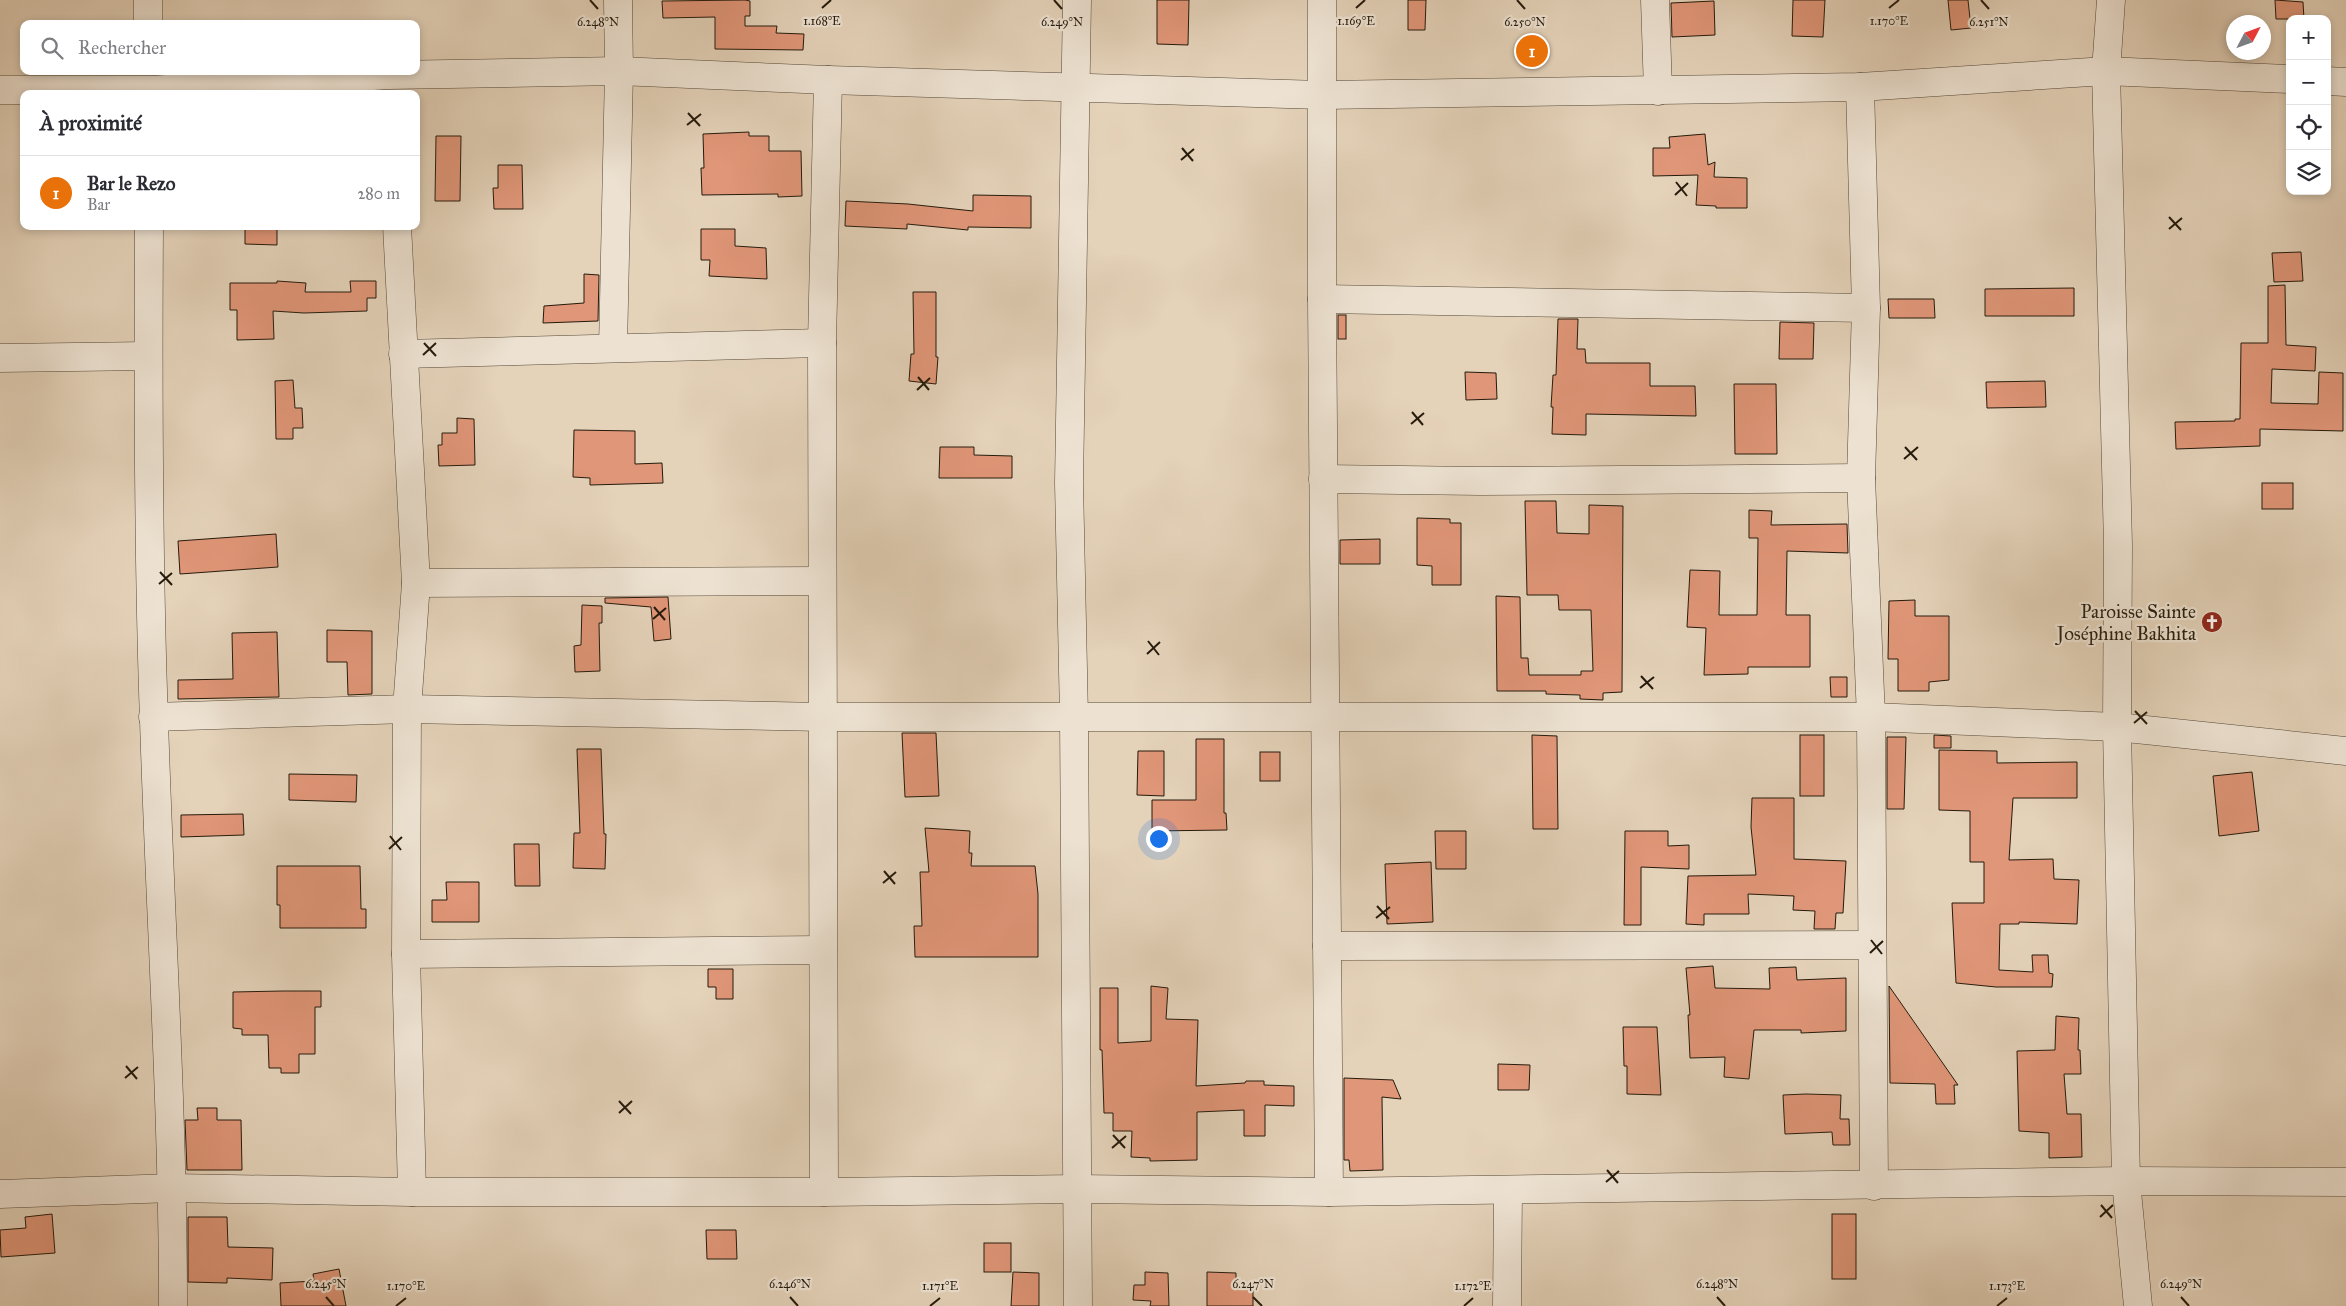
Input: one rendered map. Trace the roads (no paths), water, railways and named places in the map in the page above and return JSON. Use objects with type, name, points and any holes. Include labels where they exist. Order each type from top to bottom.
[{"type":"street","points":[[148,0],[148,20]]},
{"type":"street","points":[[613,348],[619,71],[618,0]]},
{"type":"street","points":[[1078,0],[1069,483],[1074,717],[1078,1306]]},
{"type":"street","points":[[1322,0],[1322,299],[1328,1192]]},
{"type":"street","points":[[1655,0],[1658,91]]},
{"type":"street","points":[[2111,0],[2106,72],[2118,545],[2116,727],[2126,1181],[2138,1306]]},
{"type":"street","points":[[0,90],[150,85],[390,84],[619,71],[828,80],[1322,94],[1860,87],[2106,72],[2286,80]]},
{"type":"street","points":[[824,1192],[822,343],[828,80]]},
{"type":"street","points":[[2331,81],[2346,82]]},
{"type":"street","points":[[1860,87],[1866,308],[1861,478],[1871,717],[1874,1186]]},
{"type":"street","points":[[149,230],[148,356],[153,718],[173,1188],[172,1306]]},
{"type":"street","points":[[397,230],[416,583],[407,709],[406,954],[412,1192]]},
{"type":"street","points":[[1322,299],[1866,308]]},
{"type":"street","points":[[403,354],[822,343]]},
{"type":"street","points":[[0,358],[148,356]]},
{"type":"street","points":[[1323,479],[1490,481],[1861,478]]},
{"type":"street","points":[[416,583],[822,581]]},
{"type":"street","points":[[153,718],[407,709],[823,717],[1871,717],[2116,727],[2346,751]]},
{"type":"street","points":[[1327,946],[1872,945]]},
{"type":"street","points":[[406,954],[823,950]]},
{"type":"street","points":[[0,1194],[173,1188],[412,1192],[824,1192],[1078,1189],[1328,1192],[1874,1186],[2126,1181],[2346,1182]]},
{"type":"street","points":[[1507,1306],[1508,1190]]},
{"type":"place","name":"Bar le Rezo","points":[[1532,51]]},
{"type":"place","name":"Paroisse Sainte Joséphine Bakhita","points":[[2212,622]]}]
